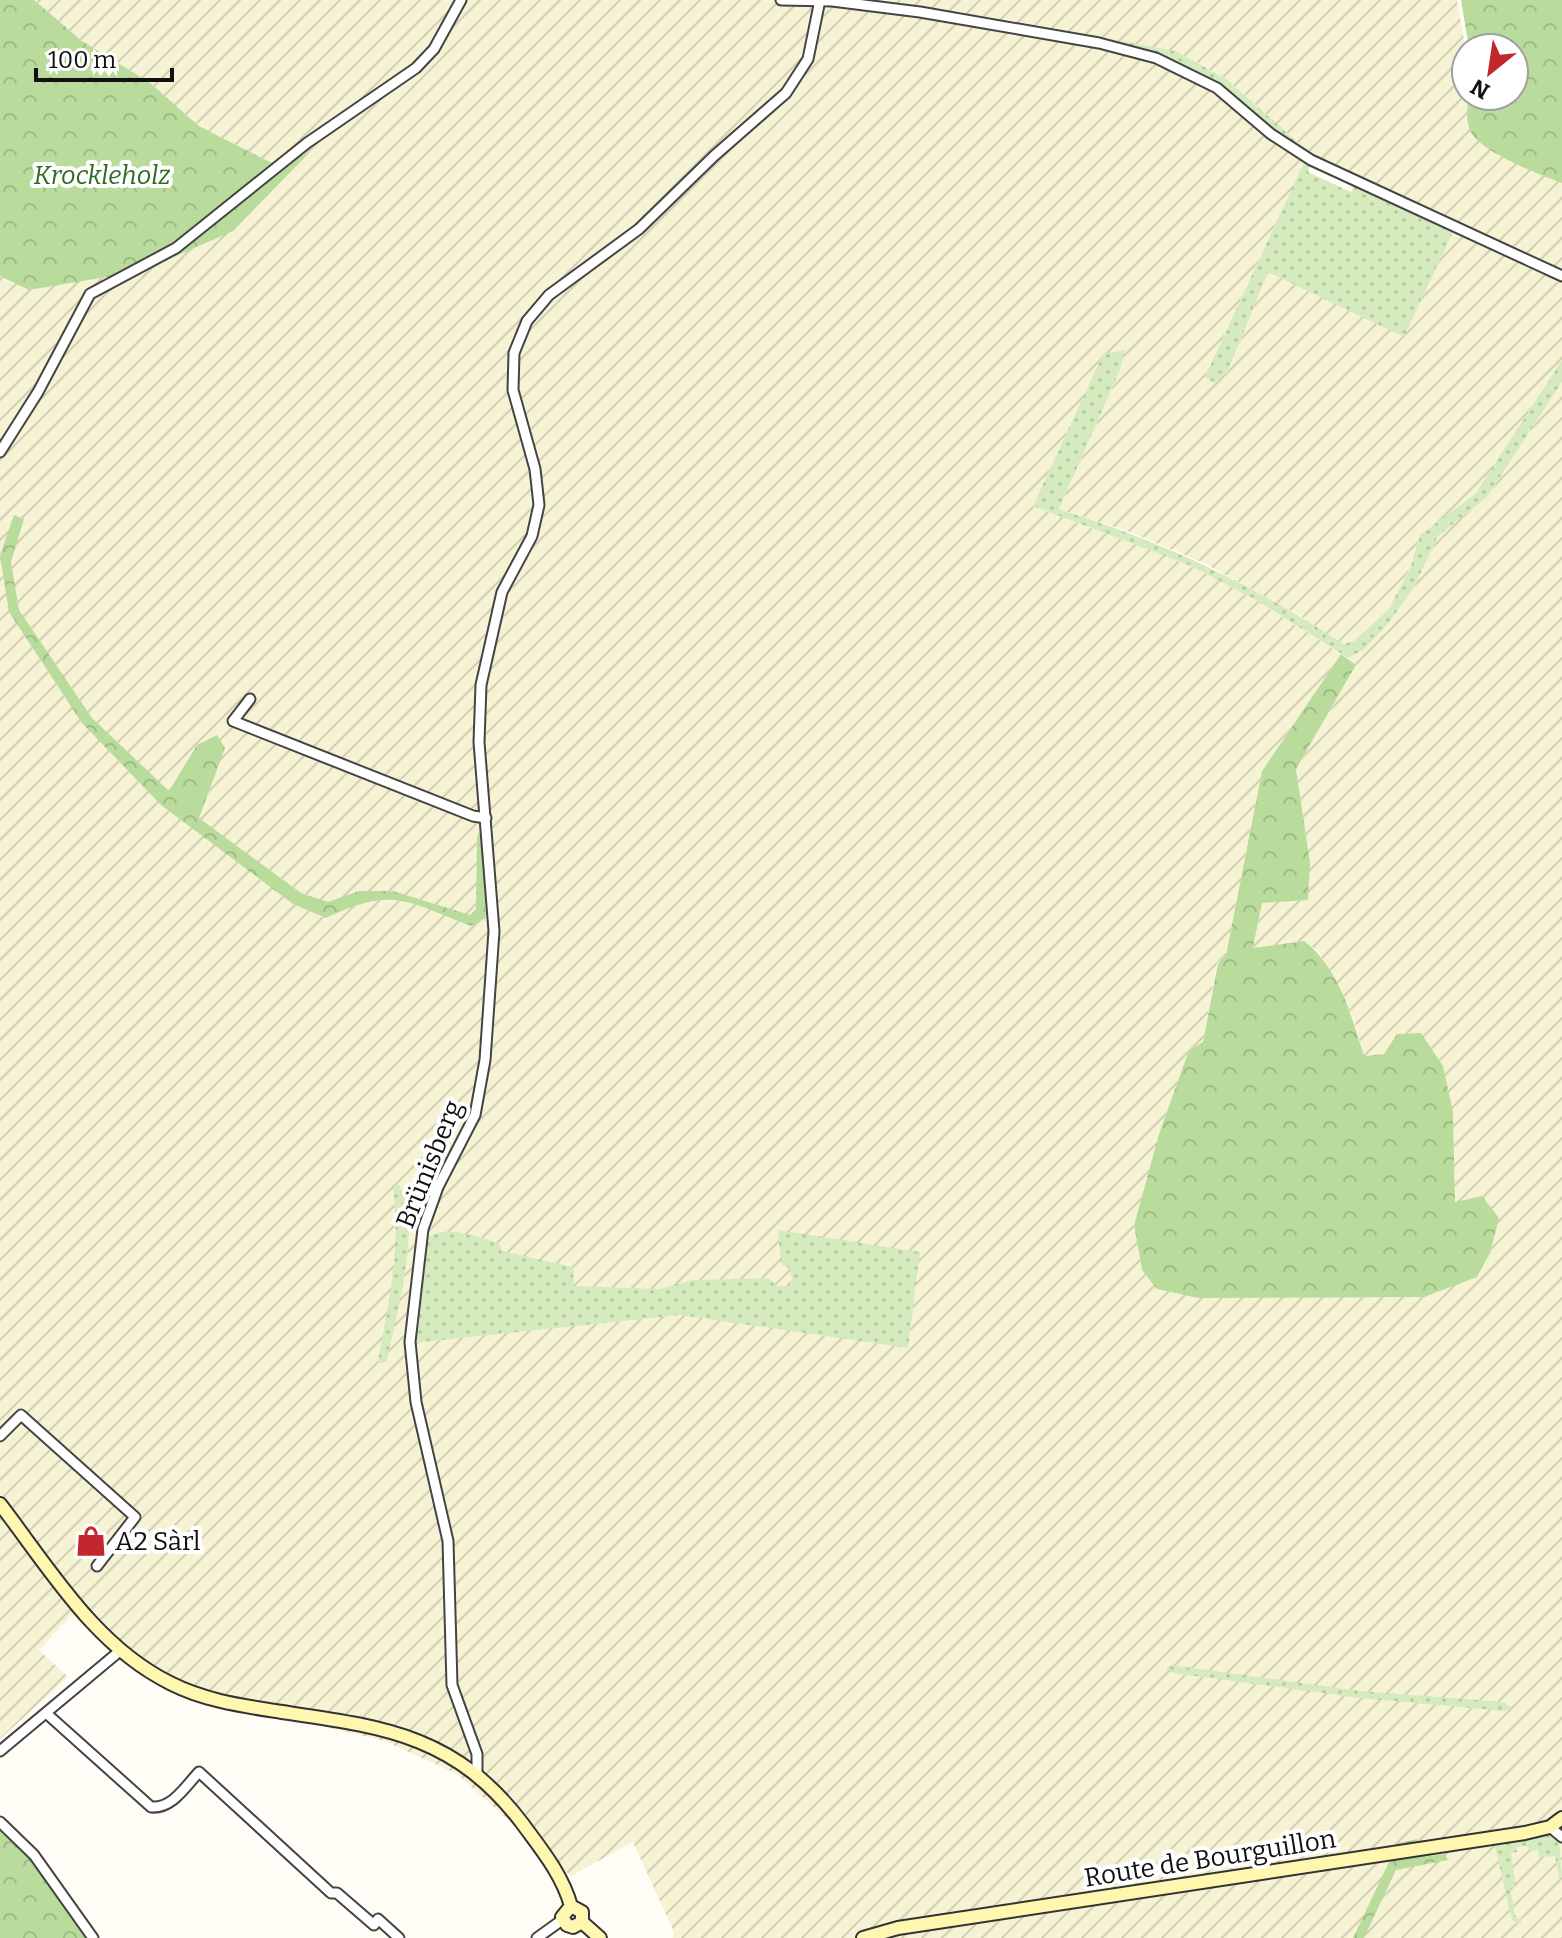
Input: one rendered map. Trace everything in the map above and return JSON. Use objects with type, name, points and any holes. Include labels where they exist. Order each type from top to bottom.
[{"type":"main road","points":[[0,1504],[78,1606],[121,1650],[170,1683],[195,1694],[254,1708],[330,1719],[415,1739],[446,1753],[477,1774],[536,1842],[560,1878],[571,1906],[582,1912],[582,1922],[600,1938]]},
{"type":"main road","name":"Route de Bourguillon","points":[[863,1938],[898,1928],[1550,1827],[1562,1818]]},
{"type":"main road","points":[[571,1906],[563,1911],[562,1920],[573,1927],[582,1922]]},
{"type":"street","points":[[0,452],[38,392],[92,292],[176,248],[307,143],[416,68],[434,49],[461,0]]},
{"type":"street","points":[[781,0],[820,1],[944,16],[1099,43],[1156,58],[1217,88],[1271,134],[1311,160],[1562,276]]},
{"type":"street","name":"Brünisberg","points":[[477,1774],[477,1754],[452,1685],[450,1570],[438,1490],[416,1402],[410,1342],[423,1229],[438,1187],[469,1132],[483,1079],[494,958],[492,880],[479,742],[481,685],[502,592],[532,536],[539,505],[535,469],[515,405],[514,353],[532,315],[558,287],[633,234],[714,156],[786,93],[808,59],[820,1]]},
{"type":"street","points":[[250,699],[233,721],[473,816],[486,818]]},
{"type":"street","points":[[0,1436],[21,1415],[135,1517],[97,1566]]},
{"type":"street","points":[[0,1751],[121,1650]]},
{"type":"street","points":[[46,1713],[151,1807],[162,1808],[172,1801],[199,1772],[331,1893],[337,1893],[374,1925],[378,1919],[399,1938]]},
{"type":"street","points":[[0,1822],[34,1855],[93,1938]]},
{"type":"street","points":[[1550,1827],[1562,1837]]},
{"type":"street","points":[[537,1938],[562,1920]]},
{"type":"shaded area","points":[[34,0],[1457,0],[1463,32],[1450,32],[1450,112],[1475,112],[1499,154],[1562,183],[1562,273],[1314,157],[1228,80],[1176,51],[1122,51],[1152,61],[1215,91],[1286,150],[1305,160],[1205,377],[1227,373],[1307,173],[1351,193],[1356,186],[1562,279],[1562,361],[1475,494],[1420,535],[1411,566],[1389,609],[1354,641],[1343,645],[1299,615],[1204,563],[1130,532],[1059,509],[1120,370],[1125,351],[1103,354],[1033,506],[1191,566],[1256,600],[1341,654],[1262,771],[1226,955],[1217,963],[1203,1042],[1189,1050],[1159,1134],[1134,1225],[1142,1270],[1455,1202],[1453,1112],[1384,1054],[1364,1056],[1354,1020],[1319,952],[1304,941],[1253,949],[1262,903],[1310,862],[1296,769],[1356,666],[1348,658],[1363,650],[1414,587],[1438,536],[1487,497],[1562,382],[1562,1938],[673,1938],[673,1930],[633,1842],[571,1876],[457,1774],[385,1741],[168,1690],[106,1643],[78,1608],[39,1650],[68,1677],[0,1739],[0,276],[30,290],[307,155],[272,163],[199,126],[149,82],[82,41]]},
{"type":"green space","name":"Krockleholz","points":[[0,0],[34,0],[82,41],[149,82],[199,126],[272,163],[308,154],[233,231],[142,271],[29,290],[0,276]]},
{"type":"green space","points":[[1461,0],[1562,0],[1562,183],[1489,149],[1472,134],[1467,120],[1467,112],[1530,112],[1530,32],[1466,32]]},
{"type":"green space","points":[[1036,26],[1176,51],[1228,80],[1314,157],[1283,138],[1210,81],[1176,62],[1116,44],[1035,29]]},
{"type":"green space","points":[[1305,160],[1311,163],[1308,172],[1351,192],[1355,184],[1453,232],[1404,337],[1268,272],[1227,373],[1214,383],[1205,377]]},
{"type":"green space","points":[[1125,350],[1120,370],[1059,509],[1134,535],[1206,566],[1276,603],[1343,644],[1354,641],[1389,609],[1411,566],[1420,535],[1475,494],[1562,360],[1562,382],[1487,497],[1438,536],[1414,587],[1388,624],[1363,650],[1348,658],[1256,600],[1191,566],[1033,506],[1103,354]]},
{"type":"green space","points":[[14,515],[24,519],[11,562],[19,610],[92,718],[169,791],[197,745],[217,735],[225,748],[199,818],[301,893],[328,902],[359,891],[393,891],[470,915],[476,909],[477,837],[481,829],[486,918],[471,926],[414,904],[384,900],[368,902],[326,918],[293,904],[161,805],[82,723],[9,612],[0,555]]},
{"type":"green space","points":[[1341,654],[1356,665],[1296,769],[1310,862],[1308,900],[1262,903],[1253,948],[1304,941],[1316,952],[1342,993],[1364,1056],[1384,1054],[1397,1034],[1421,1033],[1443,1066],[1453,1112],[1455,1202],[1482,1196],[1499,1218],[1490,1253],[1477,1277],[1424,1297],[1198,1298],[1157,1289],[1142,1270],[1134,1225],[1159,1134],[1189,1050],[1203,1042],[1218,963],[1226,955],[1262,771]]},
{"type":"green space","points":[[397,1183],[405,1197],[409,1217],[406,1268],[387,1361],[381,1364],[378,1360],[395,1253],[393,1188]]},
{"type":"green space","points":[[778,1230],[920,1252],[908,1348],[680,1315],[413,1343],[422,1244],[438,1233],[469,1234],[499,1243],[502,1251],[573,1267],[574,1286],[659,1289],[693,1280],[769,1278],[777,1286],[786,1286],[792,1279],[790,1269],[781,1263]]},
{"type":"green space","points":[[1171,1665],[1360,1691],[1502,1702],[1512,1707],[1505,1711],[1359,1698],[1173,1673],[1166,1668]]},
{"type":"green space","points":[[0,1826],[31,1857],[89,1938],[0,1938]]},
{"type":"green space","points":[[1545,1833],[1559,1842],[1562,1876],[1559,1877],[1555,1856],[1539,1857],[1538,1850],[1529,1851],[1527,1846],[1517,1847],[1517,1852],[1511,1853],[1516,1886],[1510,1888],[1516,1919],[1522,1918],[1520,1924],[1512,1920],[1494,1842]]},
{"type":"green space","points":[[1418,1839],[1413,1858],[1445,1854],[1448,1860],[1396,1870],[1364,1938],[1353,1938],[1398,1843]]},
{"type":"place","name":"A2 Sàrl","points":[[91,1541]]}]
